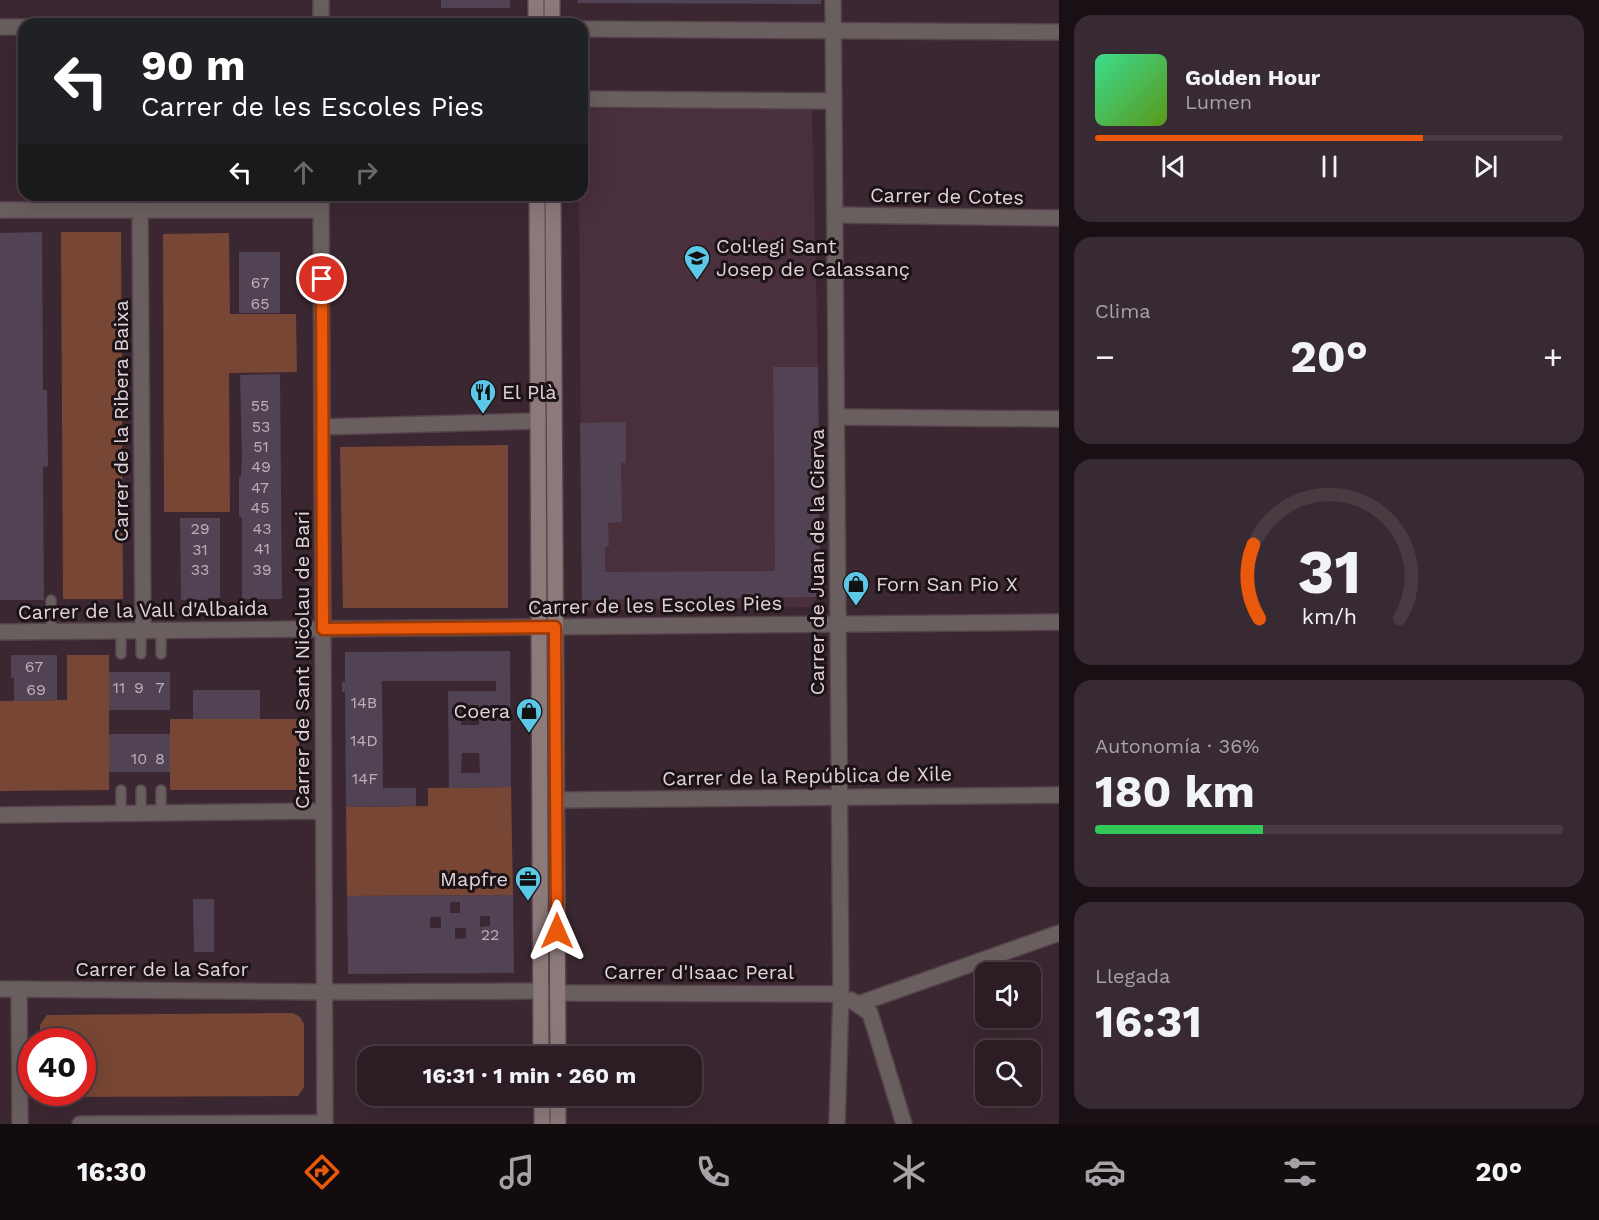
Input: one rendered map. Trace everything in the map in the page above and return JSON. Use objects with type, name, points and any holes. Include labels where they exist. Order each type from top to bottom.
[{"type":"street","points":[[321,0],[321,18]]},
{"type":"street","points":[[536,0],[536,18]]},
{"type":"street","points":[[552,0],[552,18]]},
{"type":"street","name":"Carrer de Juan de la Cierva","points":[[833,0],[841,994],[837,1124]]},
{"type":"street","points":[[0,27],[18,27]]},
{"type":"street","points":[[588,29],[1059,32]]},
{"type":"street","points":[[588,99],[834,101]]},
{"type":"street","points":[[537,201],[541,1046]]},
{"type":"street","points":[[553,201],[558,1046]]},
{"type":"street","points":[[0,210],[140,210],[321,202]]},
{"type":"street","name":"Carrer de Sant Nicolau de Bari","points":[[321,202],[325,1123]]},
{"type":"street","name":"Carrer de la Ribera Baixa","points":[[140,210],[142,631]]},
{"type":"street","name":"Carrer de Cotes","points":[[835,215],[1059,218]]},
{"type":"street","points":[[837,417],[1059,419]]},
{"type":"street","points":[[322,427],[538,421]]},
{"type":"street","name":"Carrer de les Escoles Pies","points":[[323,629],[1059,622]]},
{"type":"street","name":"Carrer de la Vall d'Albaida","points":[[0,633],[323,629]]},
{"type":"street","name":"Carrer de la República de Xile","points":[[556,800],[1059,795]]},
{"type":"street","points":[[0,815],[324,811]]},
{"type":"street","points":[[858,1004],[1059,933]]},
{"type":"street","name":"Carrer de la Safor","points":[[0,989],[324,992]]},
{"type":"street","points":[[19,989],[20,1124]]},
{"type":"street","points":[[324,992],[541,991]]},
{"type":"street","name":"Carrer d'Isaac Peral","points":[[557,993],[841,994]]},
{"type":"street","points":[[841,994],[870,1012],[904,1124]]},
{"type":"street","points":[[542,1106],[542,1124]]},
{"type":"street","points":[[558,1106],[558,1124]]},
{"type":"street","points":[[80,1124],[325,1123]]},
{"type":"lane","points":[[51,600],[51,632]]},
{"type":"lane","points":[[121,631],[121,654]]},
{"type":"lane","points":[[141,654],[142,631]]},
{"type":"lane","points":[[161,631],[161,654]]},
{"type":"lane","points":[[121,790],[121,813]]},
{"type":"lane","points":[[141,790],[141,813]]},
{"type":"lane","points":[[161,790],[161,813]]},
{"type":"shaded area","name":"Col·legi Sant Josep de Calassanç","points":[[588,109],[812,109],[820,594],[810,607],[580,611],[582,600],[579,201],[588,201]]},
{"type":"shaded area","points":[[61,232],[121,232],[123,599],[63,599]]},
{"type":"shaded area","points":[[229,233],[230,314],[296,314],[297,372],[229,373],[230,512],[164,512],[163,234]]},
{"type":"shaded area","points":[[508,445],[508,608],[343,608],[340,447]]},
{"type":"shaded area","points":[[67,655],[109,655],[109,790],[0,791],[0,701],[67,700]]},
{"type":"shaded area","points":[[170,719],[299,719],[299,790],[170,790]]},
{"type":"shaded area","points":[[511,787],[513,895],[347,896],[346,807],[428,806],[428,788]]},
{"type":"shaded area","points":[[293,1013],[300,1017],[304,1024],[304,1087],[298,1096],[96,1097],[96,1028],[40,1028],[47,1015]]},
{"type":"building","points":[[441,0],[510,0],[510,8],[441,8]]},
{"type":"building","points":[[578,0],[821,0],[821,4],[578,3]]},
{"type":"building","points":[[42,232],[43,390],[47,390],[48,466],[43,467],[44,600],[0,600],[0,233]]},
{"type":"building","points":[[239,252],[280,252],[280,313],[239,313]]},
{"type":"building","points":[[773,367],[818,367],[820,594],[817,597],[582,600],[580,423],[626,422],[626,463],[621,463],[622,522],[608,523],[609,546],[605,547],[605,572],[775,571]]},
{"type":"building","points":[[280,374],[282,599],[242,599],[242,517],[239,517],[239,477],[241,477],[242,456],[240,375]]},
{"type":"building","points":[[180,518],[220,518],[220,600],[181,600]]},
{"type":"building","points":[[510,651],[511,787],[449,788],[448,691],[496,691],[496,681],[382,681],[383,788],[416,788],[416,806],[346,807],[345,692],[342,692],[342,682],[345,682],[345,652]],"holes":[[[461,705],[479,705],[479,725],[461,725]],[[462,753],[479,753],[480,773],[461,773]]]},
{"type":"building","points":[[11,655],[57,655],[57,700],[14,701]]},
{"type":"building","points":[[109,672],[170,672],[170,710],[109,710]]},
{"type":"building","points":[[193,690],[260,690],[260,719],[193,719]]},
{"type":"building","points":[[109,734],[170,734],[170,772],[109,772]]},
{"type":"building","points":[[513,895],[514,973],[348,974],[347,896]],"holes":[[[450,902],[460,902],[460,913],[450,913]],[[480,916],[490,916],[490,926],[480,927]],[[430,917],[441,917],[441,928],[430,928]],[[455,928],[466,928],[466,938],[455,939]]]},
{"type":"building","points":[[193,899],[214,899],[214,952],[194,952]]},
{"type":"place","name":"Col·legi Sant Josep de Calassanç","points":[[697,281]]},
{"type":"place","name":"El Plà","points":[[483,415]]},
{"type":"place","name":"Forn San Pio X","points":[[856,607]]},
{"type":"place","name":"Coera","points":[[529,734]]},
{"type":"place","name":"Mapfre","points":[[528,902]]},
{"type":"route","points":[[322,279],[323,629],[555,627],[557,931]]}]
